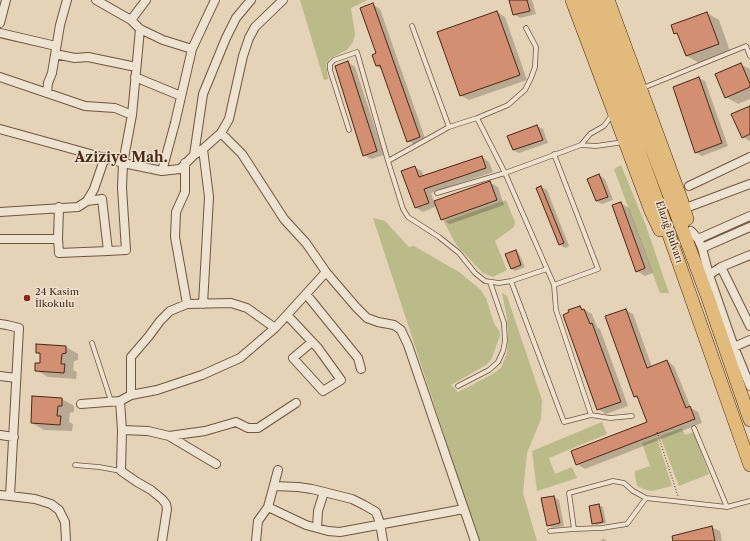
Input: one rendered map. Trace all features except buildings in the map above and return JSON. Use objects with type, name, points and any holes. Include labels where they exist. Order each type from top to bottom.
[{"type":"highway","points":[[572,0],[651,211],[693,303]]},
{"type":"highway","name":"Elazığ Bulvarı","points":[[584,0],[658,201],[750,466]]},
{"type":"highway","name":"Elazığ Bulvarı","points":[[596,0],[707,295],[750,420]]},
{"type":"highway","points":[[608,0],[682,202],[683,209],[695,235],[707,295]]},
{"type":"street","points":[[0,23],[6,0]]},
{"type":"street","points":[[47,93],[60,25],[67,0]]},
{"type":"street","points":[[96,0],[131,20],[140,29],[163,40],[192,49]]},
{"type":"street","points":[[131,20],[146,0]]},
{"type":"street","points":[[162,171],[192,49],[215,0]]},
{"type":"street","points":[[194,155],[203,94],[226,38],[236,18],[251,0]]},
{"type":"street","points":[[0,129],[162,171],[180,169],[194,155],[221,133],[229,119],[242,56],[249,38],[255,27],[283,0]]},
{"type":"street","points":[[59,207],[59,253],[126,250],[122,188],[123,162],[132,115],[140,29]]},
{"type":"street","points":[[0,33],[56,50],[75,58],[88,57],[136,67]]},
{"type":"street","points":[[0,77],[85,106],[116,108],[132,115]]},
{"type":"street","points":[[135,77],[181,96]]},
{"type":"street","points":[[221,133],[242,154],[284,219],[306,242],[326,272],[356,307],[367,318],[378,322],[394,324],[401,330],[408,345],[474,541]]},
{"type":"street","points":[[203,149],[209,197],[203,304]]},
{"type":"street","points":[[0,212],[59,207],[78,207],[87,201],[94,189],[105,157]]},
{"type":"street","points":[[688,186],[750,157]]},
{"type":"street","points":[[185,163],[185,192],[176,212],[175,237],[187,304]]},
{"type":"street","points":[[683,209],[750,184]]},
{"type":"street","points":[[87,201],[102,199],[108,251]]},
{"type":"street","points":[[750,216],[695,235],[702,248],[709,275],[734,348],[750,386]]},
{"type":"street","points":[[702,248],[750,226]]},
{"type":"street","points":[[0,239],[58,239]]},
{"type":"street","points":[[709,275],[721,267],[750,255]]},
{"type":"street","points":[[721,267],[750,326]]},
{"type":"street","points":[[81,404],[120,400],[131,395],[157,390],[202,375],[240,358],[275,328],[326,272]]},
{"type":"street","points":[[306,294],[358,358],[361,369]]},
{"type":"street","points":[[131,395],[131,357],[170,311],[187,304],[231,303],[247,308],[275,328]]},
{"type":"street","points":[[287,315],[312,342],[341,380],[323,391],[294,358],[312,342]]},
{"type":"street","points":[[0,324],[19,328],[10,496]]},
{"type":"street","points":[[734,348],[750,340]]},
{"type":"street","points":[[0,376],[16,378]]},
{"type":"street","points":[[120,400],[122,430],[121,471],[152,490],[164,501],[167,510],[162,541]]},
{"type":"street","points":[[169,436],[205,431],[236,422],[248,428],[258,428],[296,403]]},
{"type":"street","points":[[122,430],[148,431],[169,436],[216,464]]},
{"type":"street","points":[[0,435],[14,437]]},
{"type":"street","points":[[256,541],[258,521],[268,507],[278,470]]},
{"type":"street","points":[[274,486],[298,487],[352,499],[376,512],[384,541]]},
{"type":"street","points":[[318,528],[318,511],[324,492]]},
{"type":"street","points":[[0,495],[35,499],[51,504],[59,510],[65,522],[66,541]]},
{"type":"street","points":[[268,507],[306,525],[340,532],[360,529],[380,523],[464,509]]},
{"type":"lane","points":[[412,26],[449,127]]},
{"type":"lane","points":[[388,161],[449,127],[477,118],[508,105],[525,90],[535,67],[536,47],[526,28]]},
{"type":"lane","points":[[641,89],[746,46],[750,56]]},
{"type":"lane","points":[[349,130],[330,70],[330,64],[334,60],[357,52],[388,161],[403,209],[408,217],[440,237],[459,253],[475,273],[485,281],[499,284],[547,269]]},
{"type":"lane","points":[[581,145],[590,134],[604,126],[614,113]]},
{"type":"lane","points":[[477,118],[505,173],[554,285],[556,310],[591,415]]},
{"type":"lane","points":[[437,193],[505,173],[581,145],[596,146],[625,142]]},
{"type":"lane","points":[[554,154],[598,268],[554,285]]},
{"type":"lane","points":[[511,281],[564,422],[591,415],[610,418],[632,416]]},
{"type":"lane","points":[[458,386],[489,370],[498,362],[503,351],[505,341],[504,323],[490,282]]},
{"type":"lane","points":[[92,343],[110,401]]},
{"type":"lane","points":[[694,428],[727,507]]},
{"type":"lane","points":[[75,465],[100,467],[121,471]]},
{"type":"lane","points":[[574,529],[569,493],[612,481],[624,483],[633,491],[646,498],[727,507],[750,501]]},
{"type":"lane","points":[[550,531],[602,528],[627,524],[646,498]]},
{"type":"path","points":[[657,432],[680,501]]},
{"type":"shaded area","points":[[300,0],[368,0],[351,8],[355,34],[353,42],[347,50],[329,59],[326,65],[328,79],[324,80]]},
{"type":"shaded area","points":[[621,165],[646,226],[669,293],[660,293],[614,169]]},
{"type":"shaded area","points":[[506,200],[515,222],[514,227],[495,241],[507,270],[493,277],[483,273],[457,246],[444,222]]},
{"type":"shaded area","points":[[373,218],[385,221],[409,247],[414,246],[459,272],[480,289],[486,298],[500,336],[491,360],[486,365],[451,385],[458,392],[491,375],[501,368],[507,353],[508,336],[507,318],[502,293],[507,296],[542,400],[541,419],[527,453],[523,493],[537,541],[479,541]]},
{"type":"shaded area","points":[[602,422],[607,434],[549,458],[555,474],[572,467],[577,478],[537,491],[532,451]]},
{"type":"shaded area","points":[[682,428],[685,435],[694,432],[709,474],[679,486],[660,436]]},
{"type":"shaded area","points":[[657,438],[672,486],[652,491],[637,486],[635,471],[650,466],[642,443]]},
{"type":"place","name":"24 Kasim İlkokulu","points":[[27,298]]},
{"type":"district","name":"Aziziye Mah.","points":[[121,158]]}]
